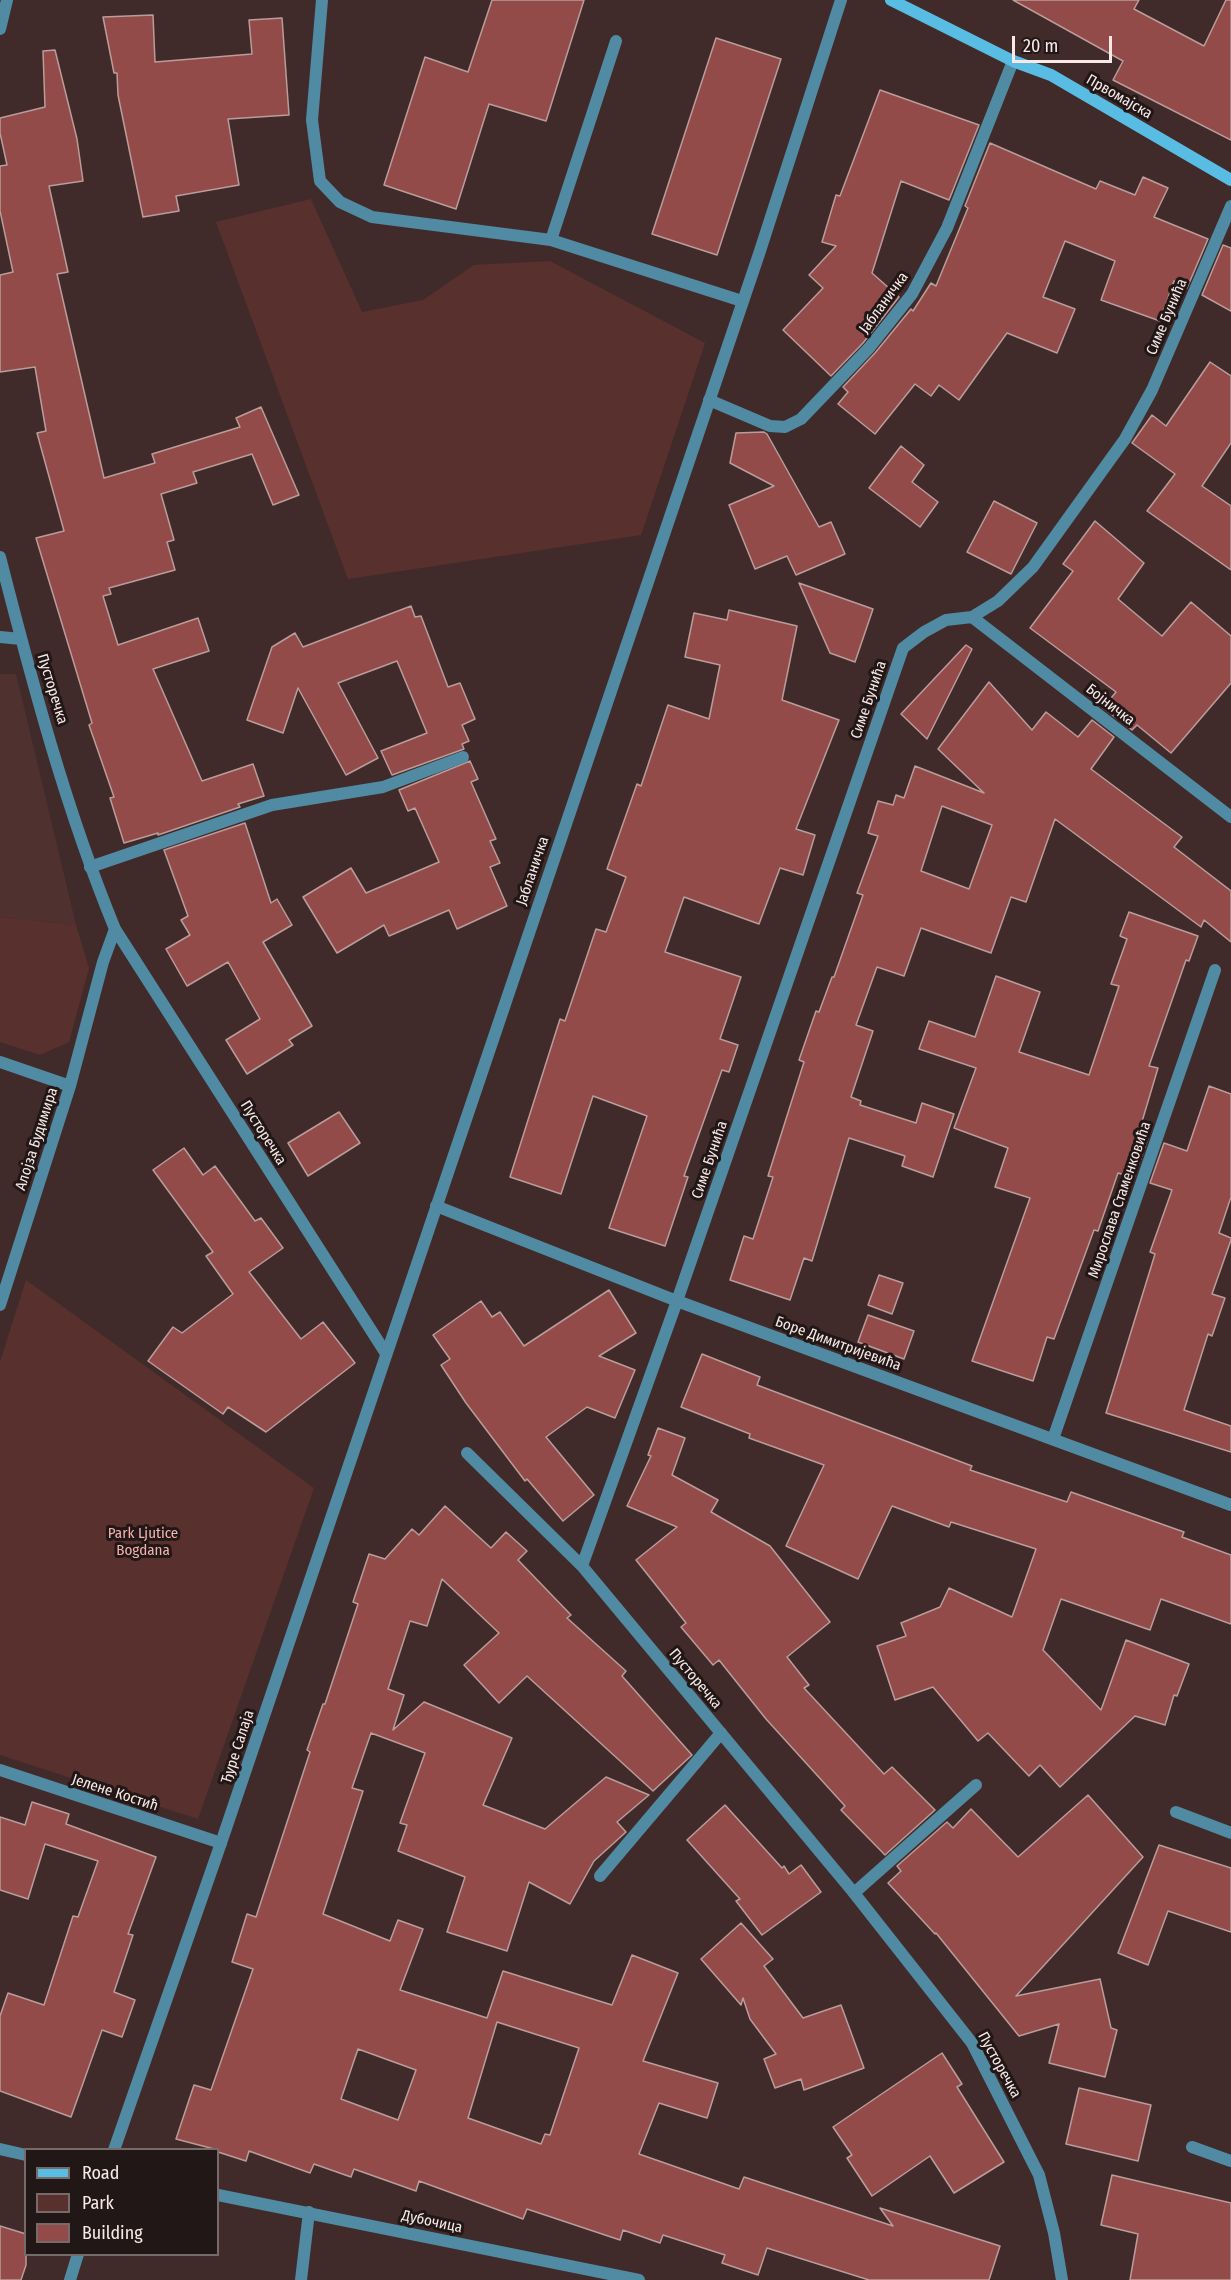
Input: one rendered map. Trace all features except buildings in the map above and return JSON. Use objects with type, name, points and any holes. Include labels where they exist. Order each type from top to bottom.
[{"type":"main road","name":"Првомајска","points":[[891,0],[1014,61],[1051,75],[1231,180]]},
{"type":"street","points":[[0,29],[7,0]]},
{"type":"street","points":[[322,0],[312,120],[320,181],[340,202],[372,217],[551,240],[742,301]]},
{"type":"street","name":"Јабланичка","points":[[385,1352],[709,400],[841,0]]},
{"type":"street","points":[[551,240],[616,41]]},
{"type":"street","name":"Јабланичка","points":[[709,400],[770,426],[785,427],[801,419],[869,348],[912,294],[947,228],[1014,61]]},
{"type":"street","name":"Симе Бунића","points":[[677,1301],[903,648],[924,632],[946,620],[972,617],[998,601],[1033,567],[1125,439],[1152,390],[1231,206]]},
{"type":"street","name":"Пусторечка","points":[[0,557],[21,639],[90,867],[116,929],[385,1352]]},
{"type":"street","name":"Бојничка","points":[[972,617],[1231,817]]},
{"type":"street","points":[[0,637],[21,639]]},
{"type":"street","points":[[90,867],[272,805],[383,787],[463,757]]},
{"type":"street","points":[[0,1062],[70,1086],[103,962],[116,929]]},
{"type":"street","name":"Мирослава Стаменковића","points":[[1053,1439],[1215,970]]},
{"type":"street","name":"Алојза Будимира","points":[[0,1305],[70,1086]]},
{"type":"street","name":"Боре Димитријевића","points":[[436,1206],[677,1301],[1231,1505]]},
{"type":"street","points":[[582,1566],[677,1301]]},
{"type":"street","name":"Ђуре Салаја","points":[[115,2148],[221,1844],[385,1352]]},
{"type":"street","name":"Пусторечка","points":[[467,1453],[582,1566],[854,1893],[972,2043],[1039,2175],[1054,2233],[1062,2280]]},
{"type":"street","points":[[600,1876],[721,1733]]},
{"type":"street","name":"Јелене Костић","points":[[0,1770],[221,1844]]},
{"type":"street","points":[[854,1893],[976,1785]]},
{"type":"street","points":[[1176,1812],[1231,1833]]},
{"type":"street","points":[[1192,2147],[1231,2162]]},
{"type":"street","points":[[0,2149],[24,2155]]},
{"type":"street","name":"Дубочица","points":[[219,2195],[639,2280]]},
{"type":"street","points":[[301,2280],[309,2212]]},
{"type":"street","points":[[70,2280],[77,2256]]},
{"type":"shaded area","points":[[0,674],[16,674],[76,925],[0,917]]},
{"type":"green space","points":[[311,199],[362,312],[423,300],[474,265],[550,261],[705,343],[641,535],[348,579],[216,222]]},
{"type":"green space","points":[[0,917],[76,925],[89,968],[69,1042],[40,1055],[0,1042]]},
{"type":"green space","name":"Park Ljutice Bogdana","points":[[26,1280],[314,1488],[198,1819],[0,1755],[0,1362]]}]
